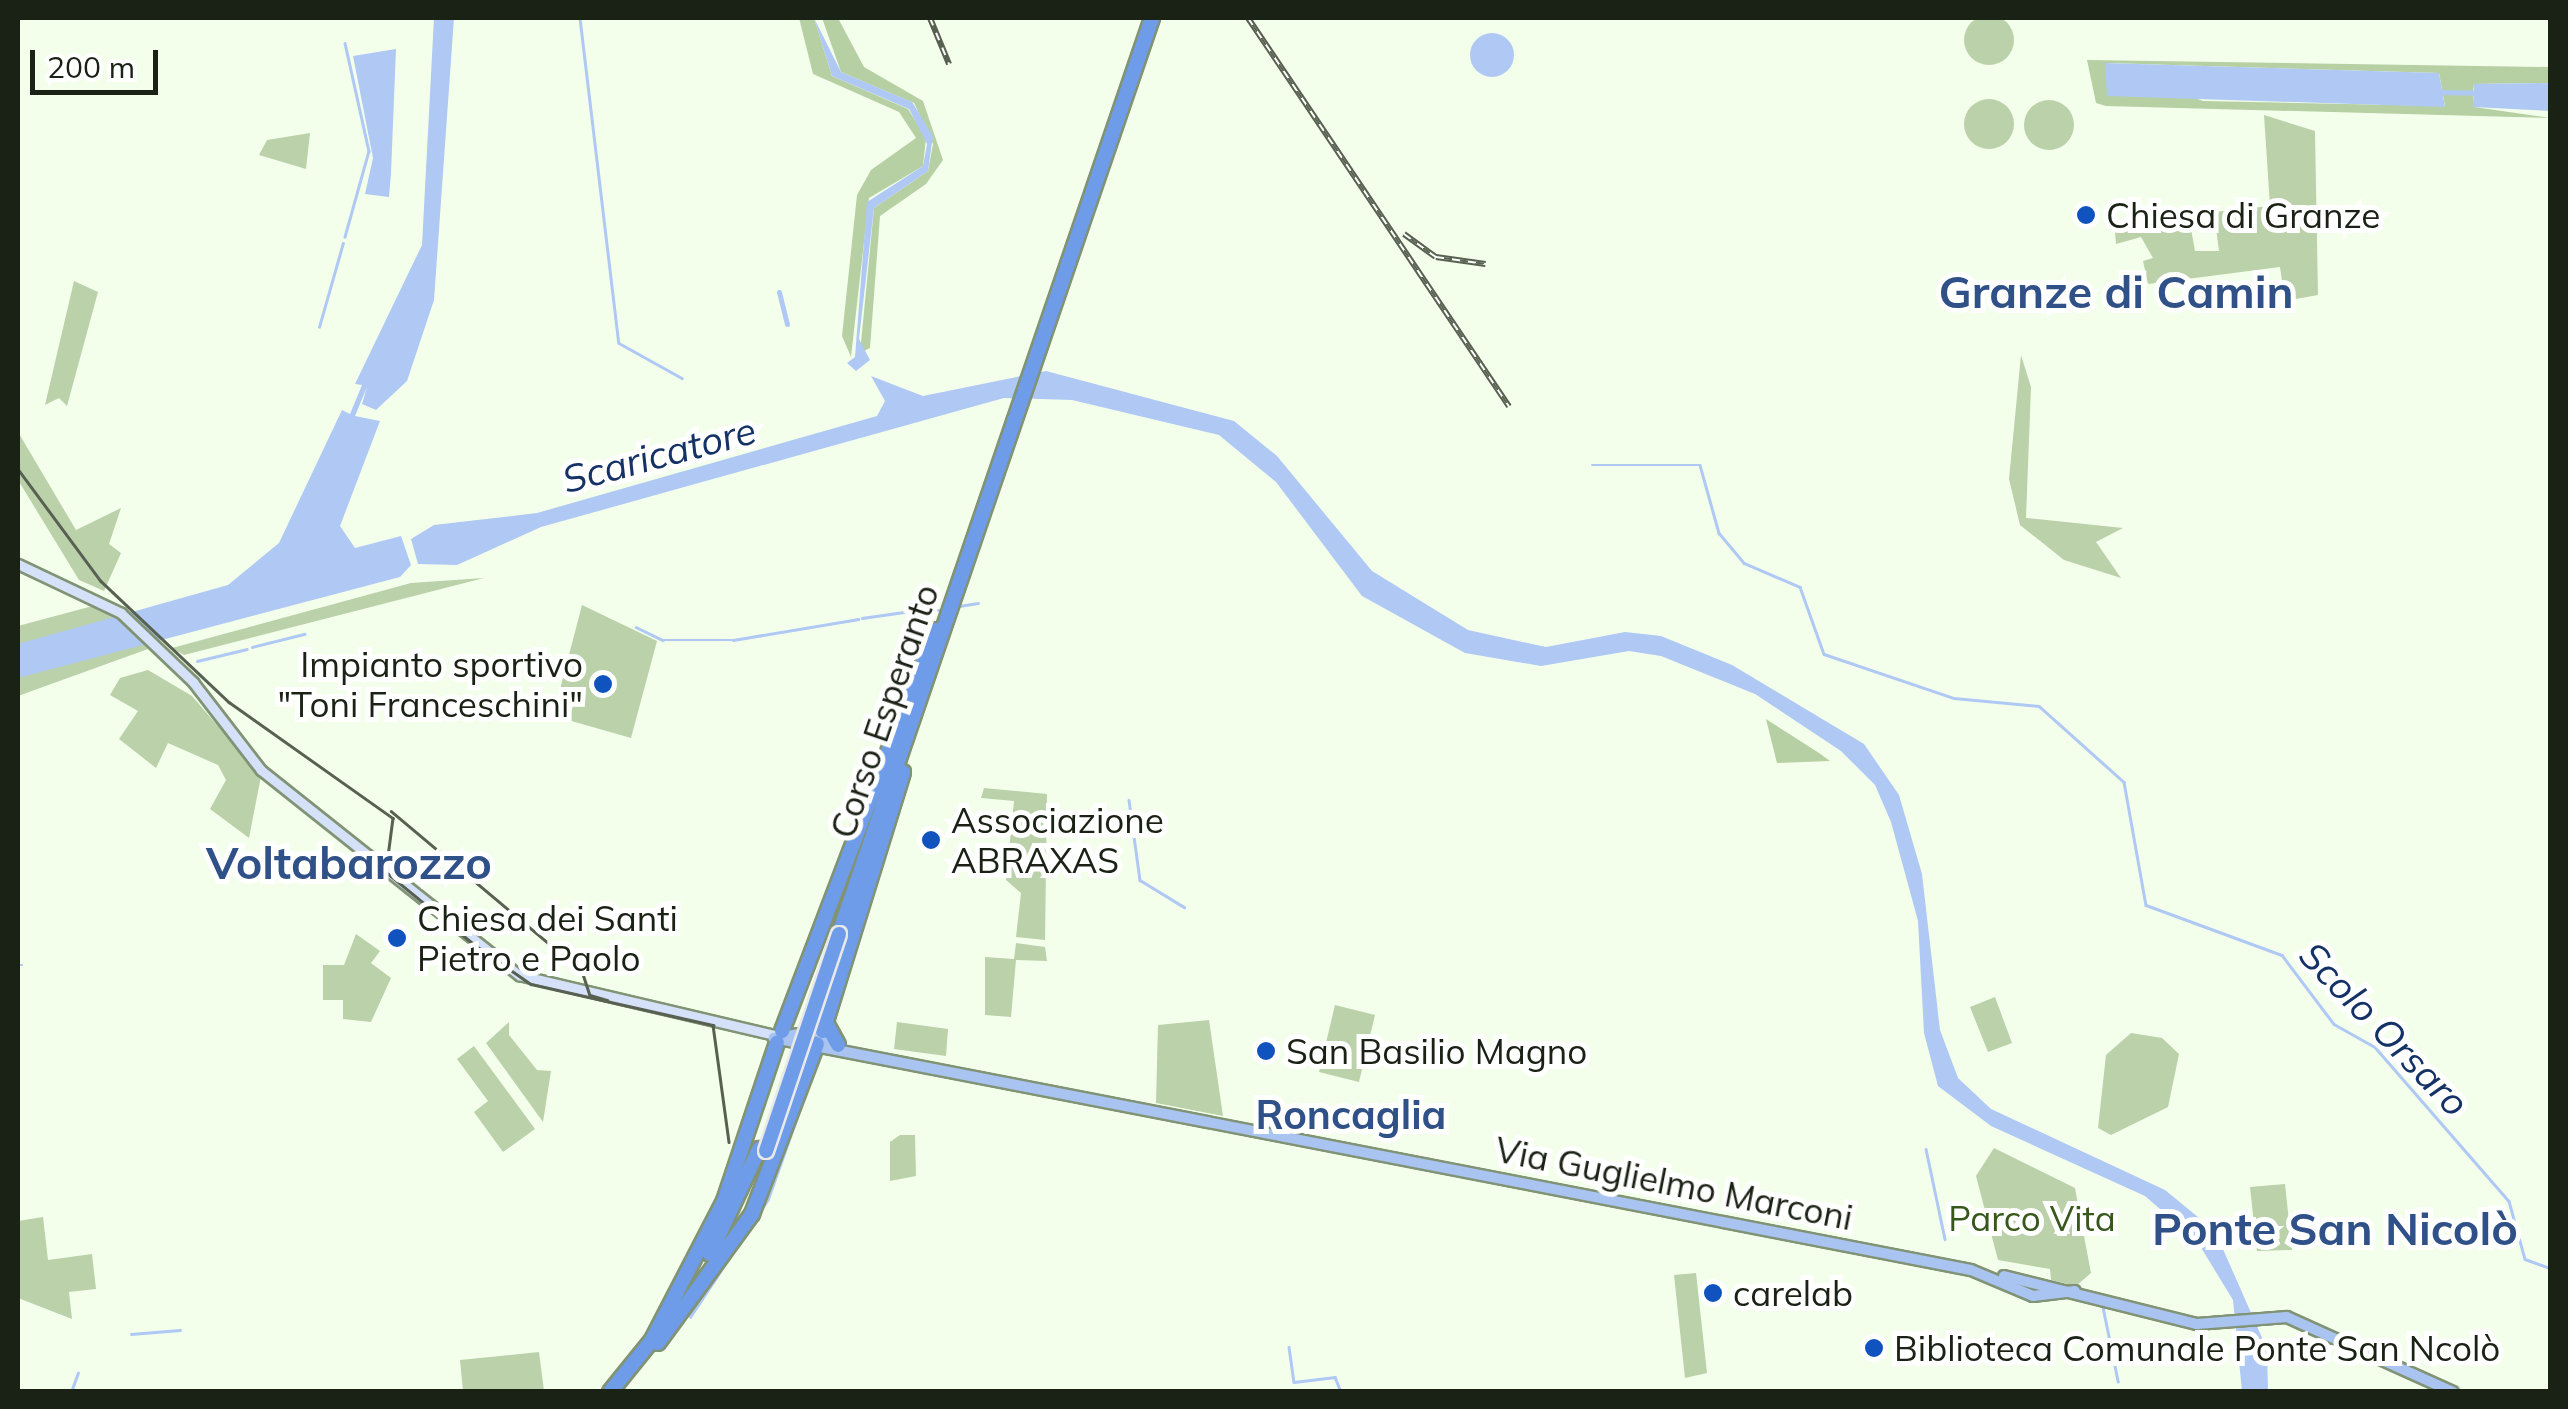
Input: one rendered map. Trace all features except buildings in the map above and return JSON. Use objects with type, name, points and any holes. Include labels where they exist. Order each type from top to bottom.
[{"type":"highway","points":[[1131,70],[1144,18]]},
{"type":"highway","points":[[1131,70],[1152,18]]},
{"type":"highway","name":"Corso Esperanto","points":[[819,1037],[836,933],[1131,70]]},
{"type":"highway","points":[[655,1342],[718,1216],[778,1036],[931,655]]},
{"type":"highway","points":[[618,1392],[752,1214],[819,1037],[931,655]]},
{"type":"highway","points":[[610,1392],[655,1342],[742,1200],[819,1037]]},
{"type":"main road","points":[[18,564],[119,615],[154,643],[260,770],[526,980],[778,1036]]},
{"type":"main road","name":"Via Guglielmo Marconi","points":[[778,1036],[819,1037],[2075,1291],[2220,1324],[2272,1317],[2453,1392]]},
{"type":"main road","name":"Via Guglielmo Marconi","points":[[2033,1284],[2040,1294],[2075,1291]]},
{"type":"green space","points":[[1989,15],[2007,22],[2014,40],[2007,58],[1989,65],[1971,58],[1964,40],[1971,22]]},
{"type":"green space","points":[[799,18],[814,18],[832,76],[908,109],[926,138],[923,166],[869,198],[851,357],[842,336],[857,195],[871,170],[916,138],[899,112],[813,74]]},
{"type":"green space","points":[[822,18],[838,18],[864,67],[923,101],[943,160],[926,184],[880,216],[870,348],[860,353],[874,208],[928,171],[933,144],[914,103],[841,72]]},
{"type":"green space","points":[[2087,60],[2550,67],[2550,83],[2474,84],[2473,93],[2474,107],[2550,118],[2096,103]],"holes":[[[2106,63],[2439,73],[2445,106],[2203,101]]]},
{"type":"green space","points":[[1989,99],[2007,106],[2014,124],[2007,142],[1989,149],[1971,142],[1964,124],[1971,106]]},
{"type":"green space","points":[[2049,100],[2067,107],[2074,125],[2067,143],[2049,150],[2031,143],[2024,125],[2031,107]]},
{"type":"green space","points":[[2264,115],[2315,131],[2318,295],[2285,301],[2280,267],[2148,284],[2143,261],[2153,258],[2141,237],[2116,244],[2115,232],[2190,223],[2195,251],[2219,251],[2214,212],[2270,206]]},
{"type":"green space","points":[[310,133],[306,169],[259,155],[267,140]]},
{"type":"green space","points":[[74,281],[98,292],[67,406],[59,398],[45,405]]},
{"type":"green space","points":[[2021,355],[2031,387],[2026,518],[2123,528],[2096,542],[2121,578],[2064,560],[2020,525],[2009,479]]},
{"type":"green space","points":[[18,432],[76,530],[121,508],[109,544],[121,553],[104,591],[79,580],[18,480]]},
{"type":"green space","points":[[484,578],[184,655],[172,648],[411,583]]},
{"type":"green space","points":[[100,604],[148,649],[18,696],[18,626]]},
{"type":"green space","name":"Impianto sportivo \"Toni Franceschini\"","points":[[582,605],[657,641],[631,738],[568,720],[573,706],[557,701]]},
{"type":"green space","points":[[148,670],[192,696],[261,776],[249,838],[210,809],[226,780],[218,765],[168,743],[156,768],[119,739],[138,711],[110,695],[120,678]]},
{"type":"green space","points":[[1766,719],[1819,753],[1830,761],[1777,763]]},
{"type":"green space","points":[[984,788],[1047,794],[1045,940],[1016,937],[1021,893],[1006,880],[1014,801],[981,798]]},
{"type":"green space","points":[[356,934],[380,951],[371,963],[391,978],[371,1022],[343,1019],[343,1000],[323,1000],[323,965],[344,965]]},
{"type":"green space","points":[[1016,943],[1045,947],[1047,961],[1016,960],[1011,1017],[985,1015],[985,957],[1014,959]]},
{"type":"green space","points":[[1995,997],[2012,1043],[1988,1052],[1970,1007]]},
{"type":"green space","points":[[1335,1005],[1375,1015],[1359,1082],[1319,1072]]},
{"type":"green space","points":[[1209,1020],[1223,1116],[1156,1103],[1158,1025]]},
{"type":"green space","points":[[509,1022],[509,1035],[537,1070],[551,1071],[543,1122],[486,1043]]},
{"type":"green space","points":[[897,1022],[948,1029],[946,1056],[894,1049]]},
{"type":"green space","points":[[2131,1033],[2162,1038],[2179,1054],[2168,1107],[2111,1135],[2098,1128],[2106,1055]]},
{"type":"green space","points":[[474,1046],[535,1129],[503,1152],[474,1112],[488,1101],[457,1059]]},
{"type":"green space","points":[[900,1135],[915,1135],[916,1176],[890,1181],[890,1142]]},
{"type":"green space","name":"Parco Vita","points":[[1994,1148],[2075,1188],[2091,1273],[2076,1286],[2051,1280],[2050,1269],[1998,1260],[1976,1176]]},
{"type":"green space","points":[[2285,1184],[2292,1250],[2257,1251],[2250,1187]]},
{"type":"green space","points":[[43,1217],[48,1260],[92,1254],[96,1289],[69,1292],[72,1319],[18,1298],[18,1221]]},
{"type":"green space","points":[[1696,1273],[1707,1373],[1685,1378],[1674,1275]]},
{"type":"green space","points":[[539,1352],[544,1391],[463,1391],[460,1360]]},
{"type":"water","points":[[434,18],[454,18],[434,300],[407,381],[376,410],[362,404],[367,387],[355,416],[380,421],[340,526],[355,548],[401,536],[411,565],[400,577],[18,678],[18,644],[228,585],[279,543],[342,410],[350,414],[362,385],[355,384],[422,245]]},
{"type":"water","points":[[814,18],[841,72],[912,102],[933,136],[928,171],[874,208],[859,339],[870,360],[856,371],[847,363],[855,357],[867,202],[923,166],[927,144],[909,109],[832,76]]},
{"type":"water","points":[[1492,33],[1507,40],[1514,55],[1507,70],[1492,77],[1477,70],[1470,55],[1477,40]]},
{"type":"water","points":[[396,49],[389,197],[365,194],[373,158],[353,56]]},
{"type":"water","points":[[2105,63],[2439,73],[2445,107],[2107,96]]},
{"type":"water","points":[[2550,83],[2550,111],[2473,107],[2474,84]]},
{"type":"water","points":[[1046,371],[1234,421],[1277,456],[1372,571],[1468,630],[1546,647],[1625,632],[1661,636],[1732,665],[1864,744],[1899,795],[1922,874],[1940,1030],[1958,1078],[1991,1109],[2165,1190],[2215,1231],[2267,1349],[2268,1391],[2242,1391],[2233,1300],[2197,1241],[2145,1196],[1991,1126],[1938,1086],[1924,1033],[1918,921],[1891,822],[1875,785],[1841,751],[1755,694],[1661,656],[1629,651],[1541,666],[1465,653],[1362,596],[1276,482],[1219,435],[1072,400],[1004,398],[541,527],[457,565],[418,564],[411,539],[434,525],[537,513],[877,416],[885,401],[871,376],[923,396]]},
{"type":"waterway","points":[[580,18],[619,343],[682,378]]},
{"type":"waterway","points":[[345,43],[369,151],[345,237]]},
{"type":"waterway","points":[[2440,92],[2479,93]]},
{"type":"waterway","points":[[319,327],[343,243]]},
{"type":"waterway","points":[[779,292],[787,324]]},
{"type":"waterway","name":"Scolo Orsaro","points":[[1592,465],[1700,465],[1719,533],[1744,563],[1800,587],[1824,654],[1954,698],[2039,706],[2124,782],[2146,905],[2282,955],[2334,1024],[2375,1047],[2509,1201],[2525,1259],[2550,1268]]},
{"type":"waterway","points":[[959,606],[978,603]]},
{"type":"waterway","points":[[908,612],[938,610]]},
{"type":"waterway","points":[[862,618],[904,612]]},
{"type":"waterway","points":[[636,627],[663,640],[733,640],[858,619]]},
{"type":"waterway","points":[[252,647],[304,634]]},
{"type":"waterway","points":[[197,661],[247,649]]},
{"type":"waterway","points":[[1129,800],[1140,880],[1184,907]]},
{"type":"waterway","points":[[690,1317],[768,1199],[807,1089]]},
{"type":"waterway","points":[[1926,1149],[1945,1239]]},
{"type":"waterway","points":[[2103,1307],[2118,1381]]},
{"type":"waterway","points":[[131,1334],[180,1330]]},
{"type":"waterway","points":[[1289,1347],[1294,1382],[1335,1377],[1341,1392]]},
{"type":"waterway","points":[[71,1392],[78,1373]]},
{"type":"tram line","points":[[18,469],[101,581],[229,702],[393,818],[386,872],[475,945],[531,984],[713,1025],[729,1142]]},
{"type":"tram line","points":[[391,811],[582,971],[590,995],[607,1000]]},
{"type":"railway","points":[[930,18],[949,64]]},
{"type":"railway","points":[[1248,18],[1509,406]]},
{"type":"railway","points":[[1404,234],[1436,257],[1486,264]]},
{"type":"place","name":"Chiesa di Granze","points":[[2086,215]]},
{"type":"place","name":"Impianto sportivo \"Toni Franceschini\"","points":[[603,684]]},
{"type":"place","name":"Associazione ABRAXAS","points":[[931,840]]},
{"type":"place","name":"Chiesa dei Santi Pietro e Paolo","points":[[397,938]]},
{"type":"place","name":"San Basilio Magno","points":[[1266,1051]]},
{"type":"place","name":"carelab","points":[[1713,1293]]},
{"type":"place","name":"Biblioteca Comunale Ponte San Ncolò","points":[[1874,1348]]},
{"type":"district","name":"Granze di Camin","points":[[2116,292]]},
{"type":"district","name":"Voltabarozzo","points":[[349,863]]},
{"type":"district","name":"Roncaglia","points":[[1351,1114]]},
{"type":"district","name":"Ponte San Nicolò","points":[[2335,1229]]},
{"type":"water label","name":"Scaricatore","points":[[659,455]]}]
